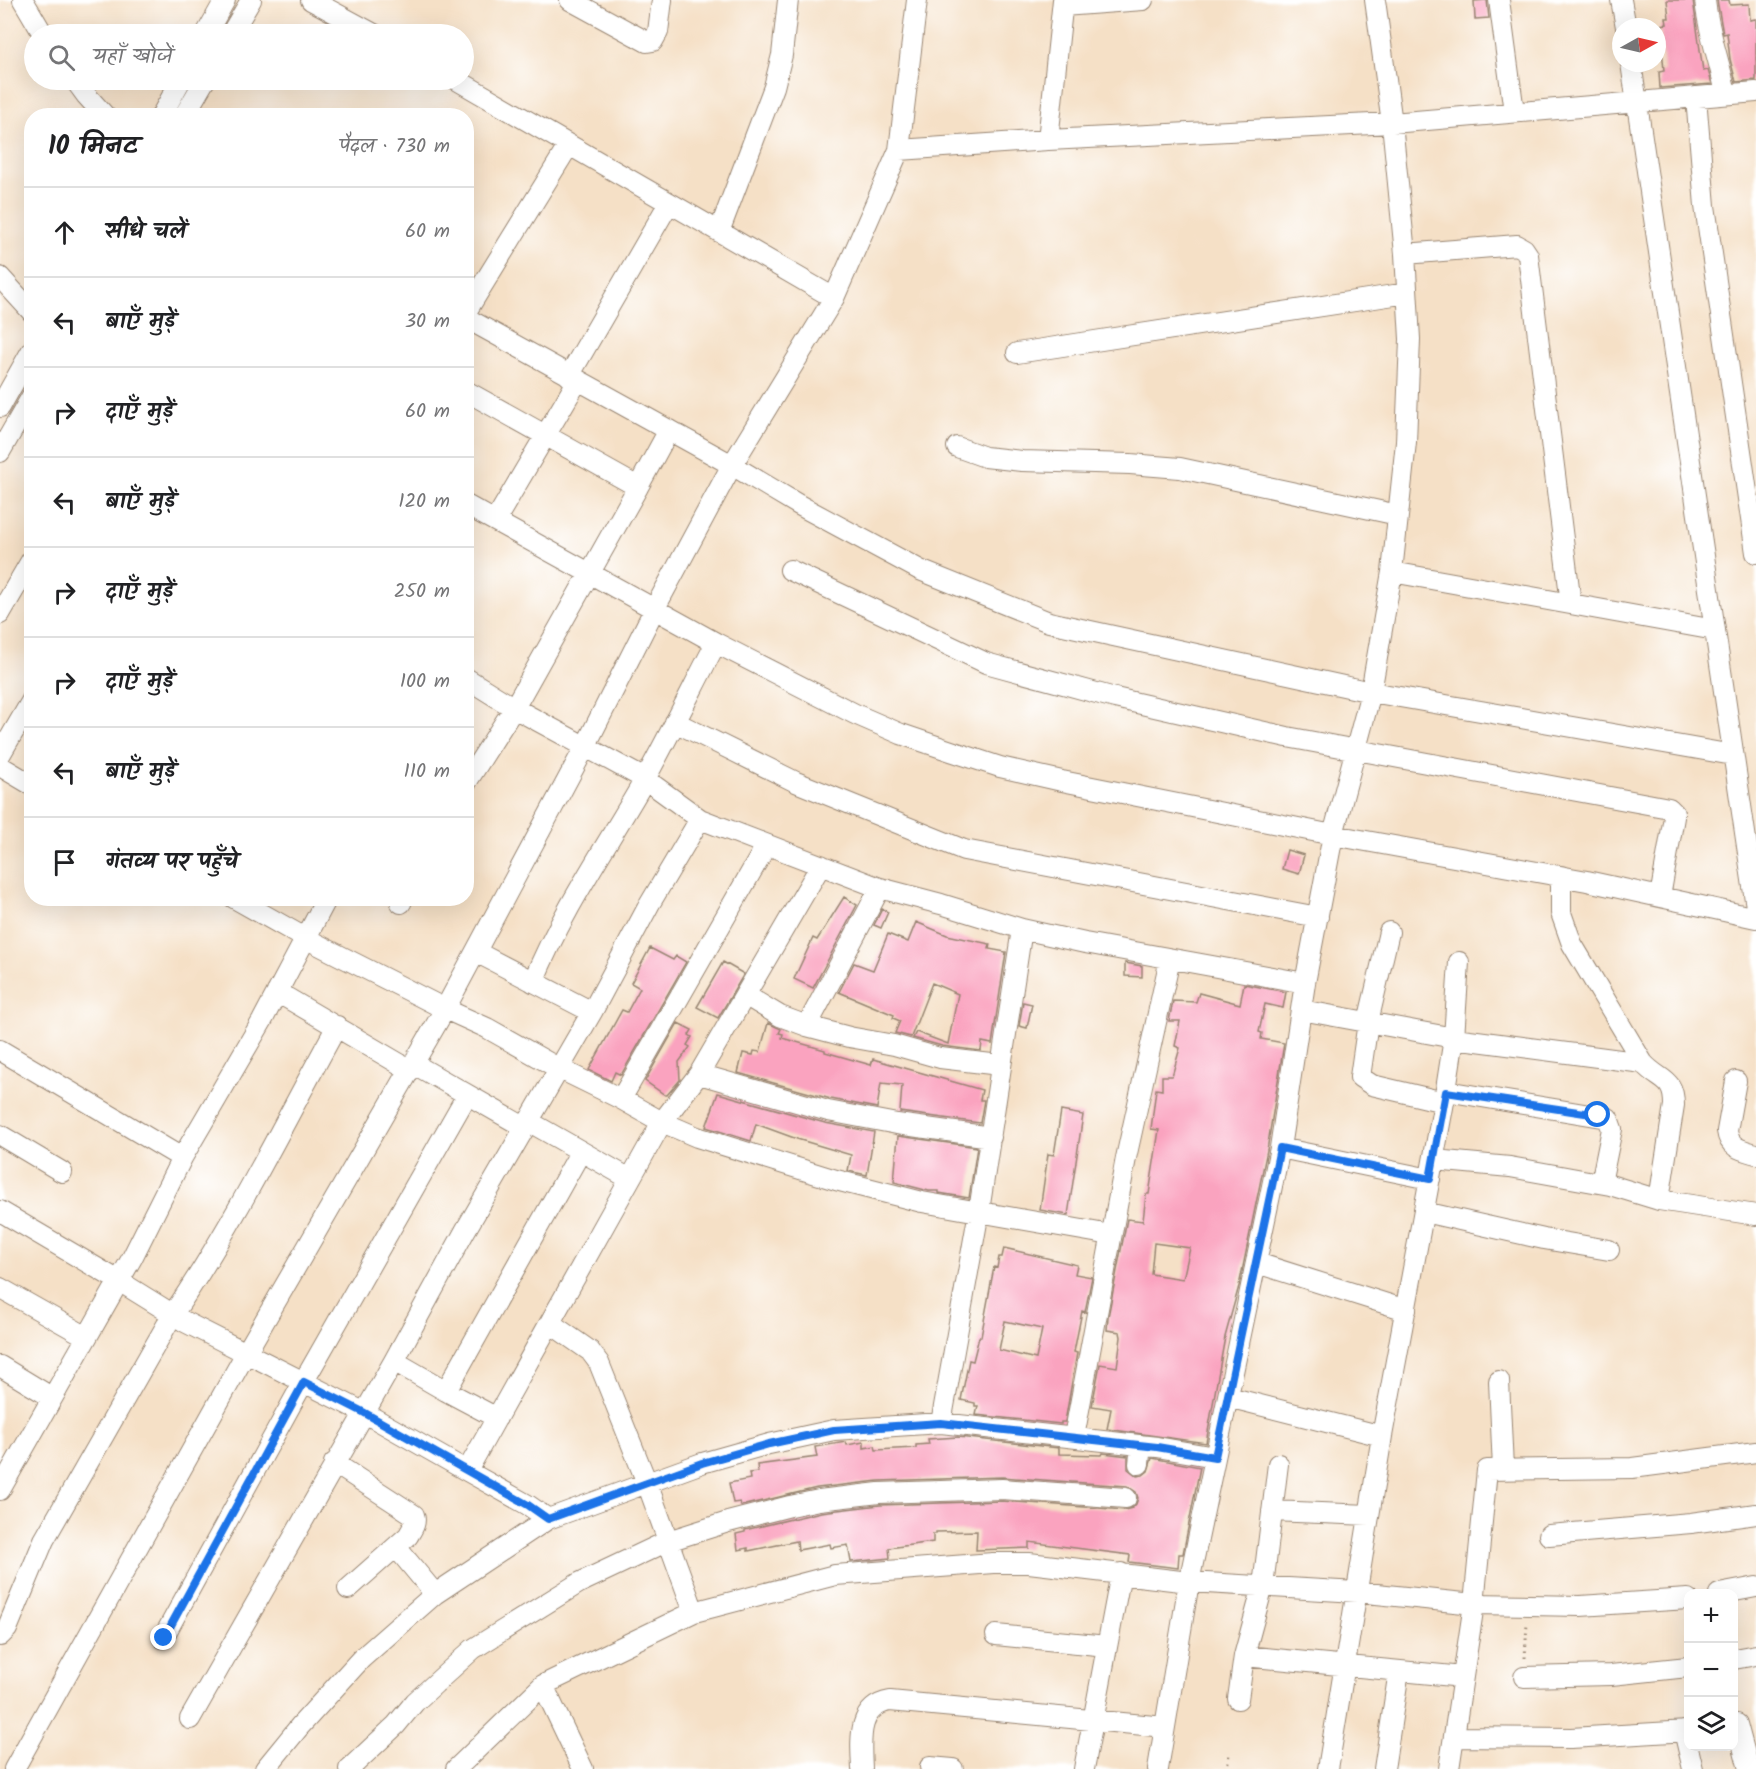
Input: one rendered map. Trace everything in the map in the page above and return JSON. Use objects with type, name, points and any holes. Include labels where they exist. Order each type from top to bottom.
[{"type":"street","points":[[23,0],[37,24]]},
{"type":"street","points":[[212,24],[225,0]]},
{"type":"street","points":[[237,24],[251,0]]},
{"type":"street","points":[[311,0],[355,24]]},
{"type":"street","points":[[570,0],[647,42],[653,41],[658,32],[662,0]]},
{"type":"street","points":[[719,232],[774,87],[782,55],[788,0]]},
{"type":"street","points":[[0,1763],[13,1769],[246,1353],[446,1009],[732,465],[834,298],[899,150],[917,0]]},
{"type":"street","points":[[1048,140],[1063,3],[1143,0]]},
{"type":"street","points":[[1158,1769],[1190,1582],[1280,1148],[1305,983],[1333,835],[1371,692],[1392,572],[1409,400],[1410,339],[1405,254],[1392,123],[1375,0]]},
{"type":"street","points":[[1499,0],[1514,112]]},
{"type":"street","points":[[1622,0],[1625,18]]},
{"type":"street","points":[[1705,0],[1712,40],[1726,94]]},
{"type":"street","points":[[1632,72],[1756,907]]},
{"type":"street","points":[[82,90],[98,108]]},
{"type":"street","points":[[165,108],[175,90]]},
{"type":"street","points":[[189,108],[199,90]]},
{"type":"street","points":[[474,90],[834,298]]},
{"type":"street","points":[[899,150],[1048,140],[1392,123],[1756,92]]},
{"type":"street","points":[[1696,97],[1705,206],[1756,554]]},
{"type":"street","points":[[474,299],[569,146]]},
{"type":"street","points":[[495,521],[546,435],[574,378],[669,203]]},
{"type":"street","points":[[1405,254],[1517,245],[1528,255],[1571,604]]},
{"type":"street","points":[[0,278],[24,304]]},
{"type":"street","points":[[1017,352],[1407,293]]},
{"type":"street","points":[[474,322],[732,465],[799,505],[920,570],[1049,622],[1371,692],[1733,755]]},
{"type":"street","points":[[0,407],[24,364]]},
{"type":"street","points":[[474,395],[638,487]]},
{"type":"street","points":[[0,452],[24,410]]},
{"type":"street","points":[[474,770],[514,708],[669,430]]},
{"type":"street","points":[[957,447],[985,457],[1022,461],[1180,468],[1398,515]]},
{"type":"street","points":[[474,509],[716,643],[873,722],[901,734],[1000,767],[1333,835],[1561,876],[1756,918]]},
{"type":"street","points":[[790,570],[986,663],[1115,698],[1356,750],[1669,808],[1674,813],[1674,817],[1660,897]]},
{"type":"street","points":[[1392,572],[1715,630]]},
{"type":"street","points":[[0,615],[24,573]]},
{"type":"street","points":[[533,982],[544,957],[589,874],[645,779],[716,643]]},
{"type":"street","points":[[474,683],[514,708],[645,779],[700,819],[880,888],[1084,943],[1305,983]]},
{"type":"street","points":[[0,755],[24,714]]},
{"type":"street","points":[[675,722],[796,782],[964,850],[1318,917]]},
{"type":"street","points":[[0,766],[24,780]]},
{"type":"street","points":[[190,1719],[526,1124],[592,1012],[649,905],[700,819]]},
{"type":"street","points":[[621,1099],[766,846]]},
{"type":"street","points":[[467,1471],[662,1122],[699,1074],[821,866]]},
{"type":"street","points":[[1561,876],[1562,913],[1572,944],[1643,1063],[1671,1085],[1674,1092],[1659,1200]]},
{"type":"street","points":[[807,1026],[880,888]]},
{"type":"street","points":[[248,906],[305,938],[487,1028],[662,1122],[697,1137],[836,1180],[922,1202],[1111,1235]]},
{"type":"street","points":[[0,1490],[119,1281],[182,1158],[277,992],[323,906]]},
{"type":"street","points":[[941,1423],[979,1211],[1022,928]]},
{"type":"street","points":[[1389,932],[1368,1022],[1360,1077],[1372,1085],[1608,1118],[1612,1129],[1601,1183]]},
{"type":"street","points":[[476,952],[592,1012]]},
{"type":"street","points":[[1074,1437],[1111,1235],[1170,958]]},
{"type":"street","points":[[1328,1769],[1382,1436],[1445,1097],[1454,1038],[1459,962]]},
{"type":"street","points":[[277,992],[412,1067],[581,1151],[630,1179]]},
{"type":"street","points":[[745,996],[780,1016],[807,1026],[894,1045],[940,1058],[1000,1065]]},
{"type":"street","points":[[1301,1010],[1454,1038],[1643,1063]]},
{"type":"street","points":[[0,1636],[7,1629],[44,1540],[170,1323],[173,1314],[231,1220],[337,1026]]},
{"type":"street","points":[[0,1050],[182,1158]]},
{"type":"street","points":[[699,1074],[828,1111],[897,1124],[991,1137]]},
{"type":"street","points":[[1736,1081],[1727,1131],[1728,1138],[1735,1147],[1756,1154]]},
{"type":"street","points":[[164,1638],[304,1382],[467,1095]]},
{"type":"street","points":[[0,1135],[62,1172]]},
{"type":"street","points":[[1280,1148],[1432,1169],[1510,1167],[1601,1183],[1659,1200],[1756,1215]]},
{"type":"street","points":[[446,1391],[581,1151]]},
{"type":"street","points":[[0,1211],[185,1322],[363,1412],[528,1505],[548,1519]]},
{"type":"street","points":[[1424,1212],[1609,1250]]},
{"type":"street","points":[[1257,1263],[1406,1310]]},
{"type":"street","points":[[0,1288],[87,1336]]},
{"type":"street","points":[[550,1323],[590,1351],[599,1363],[647,1483],[694,1612]]},
{"type":"street","points":[[394,1361],[496,1418]]},
{"type":"street","points":[[0,1366],[51,1397]]},
{"type":"street","points":[[1499,1381],[1503,1469]]},
{"type":"street","points":[[1228,1397],[1382,1436]]},
{"type":"street","points":[[265,1769],[300,1726],[361,1659],[435,1594],[548,1519],[702,1463],[769,1444],[834,1430],[941,1423],[1074,1437],[1140,1454],[1215,1457]]},
{"type":"street","points":[[1449,1769],[1474,1604],[1487,1470],[1632,1468],[1756,1452]]},
{"type":"street","points":[[334,1463],[414,1515],[414,1525],[408,1536],[348,1589]]},
{"type":"street","points":[[1238,1699],[1244,1656],[1263,1587],[1278,1464]]},
{"type":"street","points":[[349,1769],[396,1725],[415,1702],[473,1649],[579,1583],[668,1541],[790,1506],[879,1493],[1002,1490],[1126,1498]]},
{"type":"street","points":[[1272,1511],[1369,1515]]},
{"type":"street","points":[[1549,1535],[1691,1523],[1756,1514]]},
{"type":"street","points":[[396,1547],[435,1594]]},
{"type":"street","points":[[456,1769],[543,1685],[694,1612],[835,1575],[1010,1563],[1049,1564],[1190,1582],[1357,1592],[1474,1604],[1602,1605],[1684,1599]]},
{"type":"street","points":[[1084,1769],[1121,1573]]},
{"type":"street","points":[[1738,1590],[1756,1587]]},
{"type":"street","points":[[996,1635],[1107,1646]]},
{"type":"street","points":[[1738,1658],[1756,1655]]},
{"type":"street","points":[[1244,1656],[1463,1677]]},
{"type":"street","points":[[1524,1677],[1611,1675],[1684,1668]]},
{"type":"street","points":[[1384,1769],[1399,1671]]},
{"type":"street","points":[[543,1685],[583,1769]]},
{"type":"street","points":[[862,1769],[864,1717],[882,1702],[897,1700],[1165,1727]]},
{"type":"street","points":[[1742,1724],[1749,1769]]},
{"type":"street","points":[[1454,1737],[1571,1738],[1684,1731]]},
{"type":"street","points":[[1690,1751],[1693,1769]]},
{"type":"street","points":[[930,1767],[953,1769]]},
{"type":"path","points":[[1524,1677],[1528,1606]]},
{"type":"path","points":[[1227,1769],[1229,1755]]},
{"type":"building","points":[[1487,0],[1489,18],[1475,19],[1474,1]]},
{"type":"building","points":[[1667,0],[1693,0],[1703,71],[1708,70],[1712,84],[1660,88],[1659,72],[1666,72],[1666,18],[1669,18]]},
{"type":"building","points":[[1717,0],[1729,0],[1730,5],[1749,4],[1750,20],[1756,19],[1756,80],[1736,82],[1727,33],[1723,34]]},
{"type":"building","points":[[1287,850],[1304,855],[1299,874],[1282,869]]},
{"type":"building","points":[[844,897],[857,905],[813,988],[794,979],[813,938],[817,940]]},
{"type":"building","points":[[882,909],[888,912],[881,928],[874,925]]},
{"type":"building","points":[[916,922],[947,935],[990,944],[989,949],[1006,952],[992,1044],[982,1042],[981,1051],[942,1046],[913,1038],[916,1032],[948,1044],[958,994],[932,983],[911,1037],[895,1033],[900,1021],[893,1018],[894,1015],[839,992],[854,963],[873,970],[888,934],[908,942]]},
{"type":"building","points":[[650,948],[673,960],[676,956],[686,962],[621,1075],[615,1072],[611,1081],[589,1070],[622,1010],[627,1012],[640,988],[631,983]]},
{"type":"building","points":[[723,962],[744,974],[718,1018],[697,1007]]},
{"type":"building","points":[[1125,963],[1142,966],[1142,977],[1125,976]]},
{"type":"building","points":[[1244,984],[1286,992],[1283,1008],[1265,1004],[1259,1032],[1262,1033],[1261,1039],[1284,1043],[1267,1150],[1239,1286],[1225,1337],[1206,1443],[1107,1429],[1111,1409],[1092,1406],[1100,1364],[1117,1367],[1121,1337],[1120,1332],[1107,1330],[1108,1317],[1127,1219],[1143,1221],[1146,1194],[1149,1194],[1159,1130],[1151,1129],[1156,1089],[1162,1090],[1162,1076],[1172,1076],[1180,1048],[1175,1046],[1180,1021],[1169,1021],[1173,1001],[1196,1002],[1199,993],[1240,1004]],"holes":[[[1154,1243],[1190,1248],[1183,1279],[1151,1274]]]},
{"type":"building","points":[[1023,1002],[1032,1004],[1027,1028],[1019,1026]]},
{"type":"building","points":[[678,1023],[692,1030],[689,1035],[692,1037],[687,1045],[690,1047],[679,1062],[680,1080],[665,1095],[645,1081]]},
{"type":"building","points":[[768,1023],[781,1029],[779,1033],[783,1034],[782,1038],[825,1050],[825,1052],[871,1065],[873,1059],[982,1090],[980,1100],[984,1100],[980,1123],[900,1112],[902,1085],[881,1083],[877,1108],[831,1099],[738,1073],[743,1053],[753,1055],[754,1051],[760,1052]]},
{"type":"building","points":[[718,1093],[825,1123],[874,1132],[867,1175],[848,1171],[851,1155],[756,1124],[751,1141],[706,1127]]},
{"type":"building","points":[[1061,1111],[1083,1115],[1068,1215],[1040,1210],[1048,1154],[1054,1155]]},
{"type":"building","points":[[898,1136],[977,1147],[969,1198],[894,1182]]},
{"type":"building","points":[[1004,1248],[1077,1265],[1075,1274],[1092,1277],[1074,1352],[1077,1353],[1065,1422],[1061,1424],[976,1415],[978,1406],[975,1406],[975,1403],[961,1400],[969,1360],[973,1361],[979,1337],[981,1337],[994,1267],[997,1268],[999,1257],[1002,1257]],"holes":[[[1005,1321],[1042,1329],[1036,1359],[999,1350]]]},
{"type":"building","points":[[958,1437],[1059,1448],[1059,1454],[1102,1455],[1103,1453],[1128,1456],[1128,1469],[1137,1476],[1148,1471],[1152,1458],[1200,1467],[1183,1554],[1179,1554],[1178,1568],[1129,1562],[1130,1555],[1029,1542],[1029,1548],[976,1550],[977,1531],[936,1532],[933,1534],[933,1542],[889,1548],[890,1558],[851,1562],[848,1545],[831,1548],[830,1544],[798,1550],[797,1541],[748,1551],[748,1548],[738,1550],[736,1534],[745,1532],[745,1530],[821,1512],[880,1505],[1002,1501],[1125,1510],[1136,1504],[1138,1498],[1136,1492],[1127,1486],[1002,1477],[878,1481],[817,1488],[741,1506],[740,1502],[733,1503],[729,1483],[750,1479],[749,1473],[758,1472],[757,1465],[817,1457],[815,1447],[846,1442],[847,1445],[864,1442],[864,1448],[875,1446],[876,1450],[916,1448],[916,1445],[929,1444],[928,1439]]},
{"type":"route","points":[[164,1638],[304,1382],[363,1412],[528,1505],[548,1519],[702,1463],[769,1444],[834,1430],[941,1423],[1157,1447],[1215,1457],[1280,1148],[1430,1179],[1446,1092],[1598,1115]]}]
